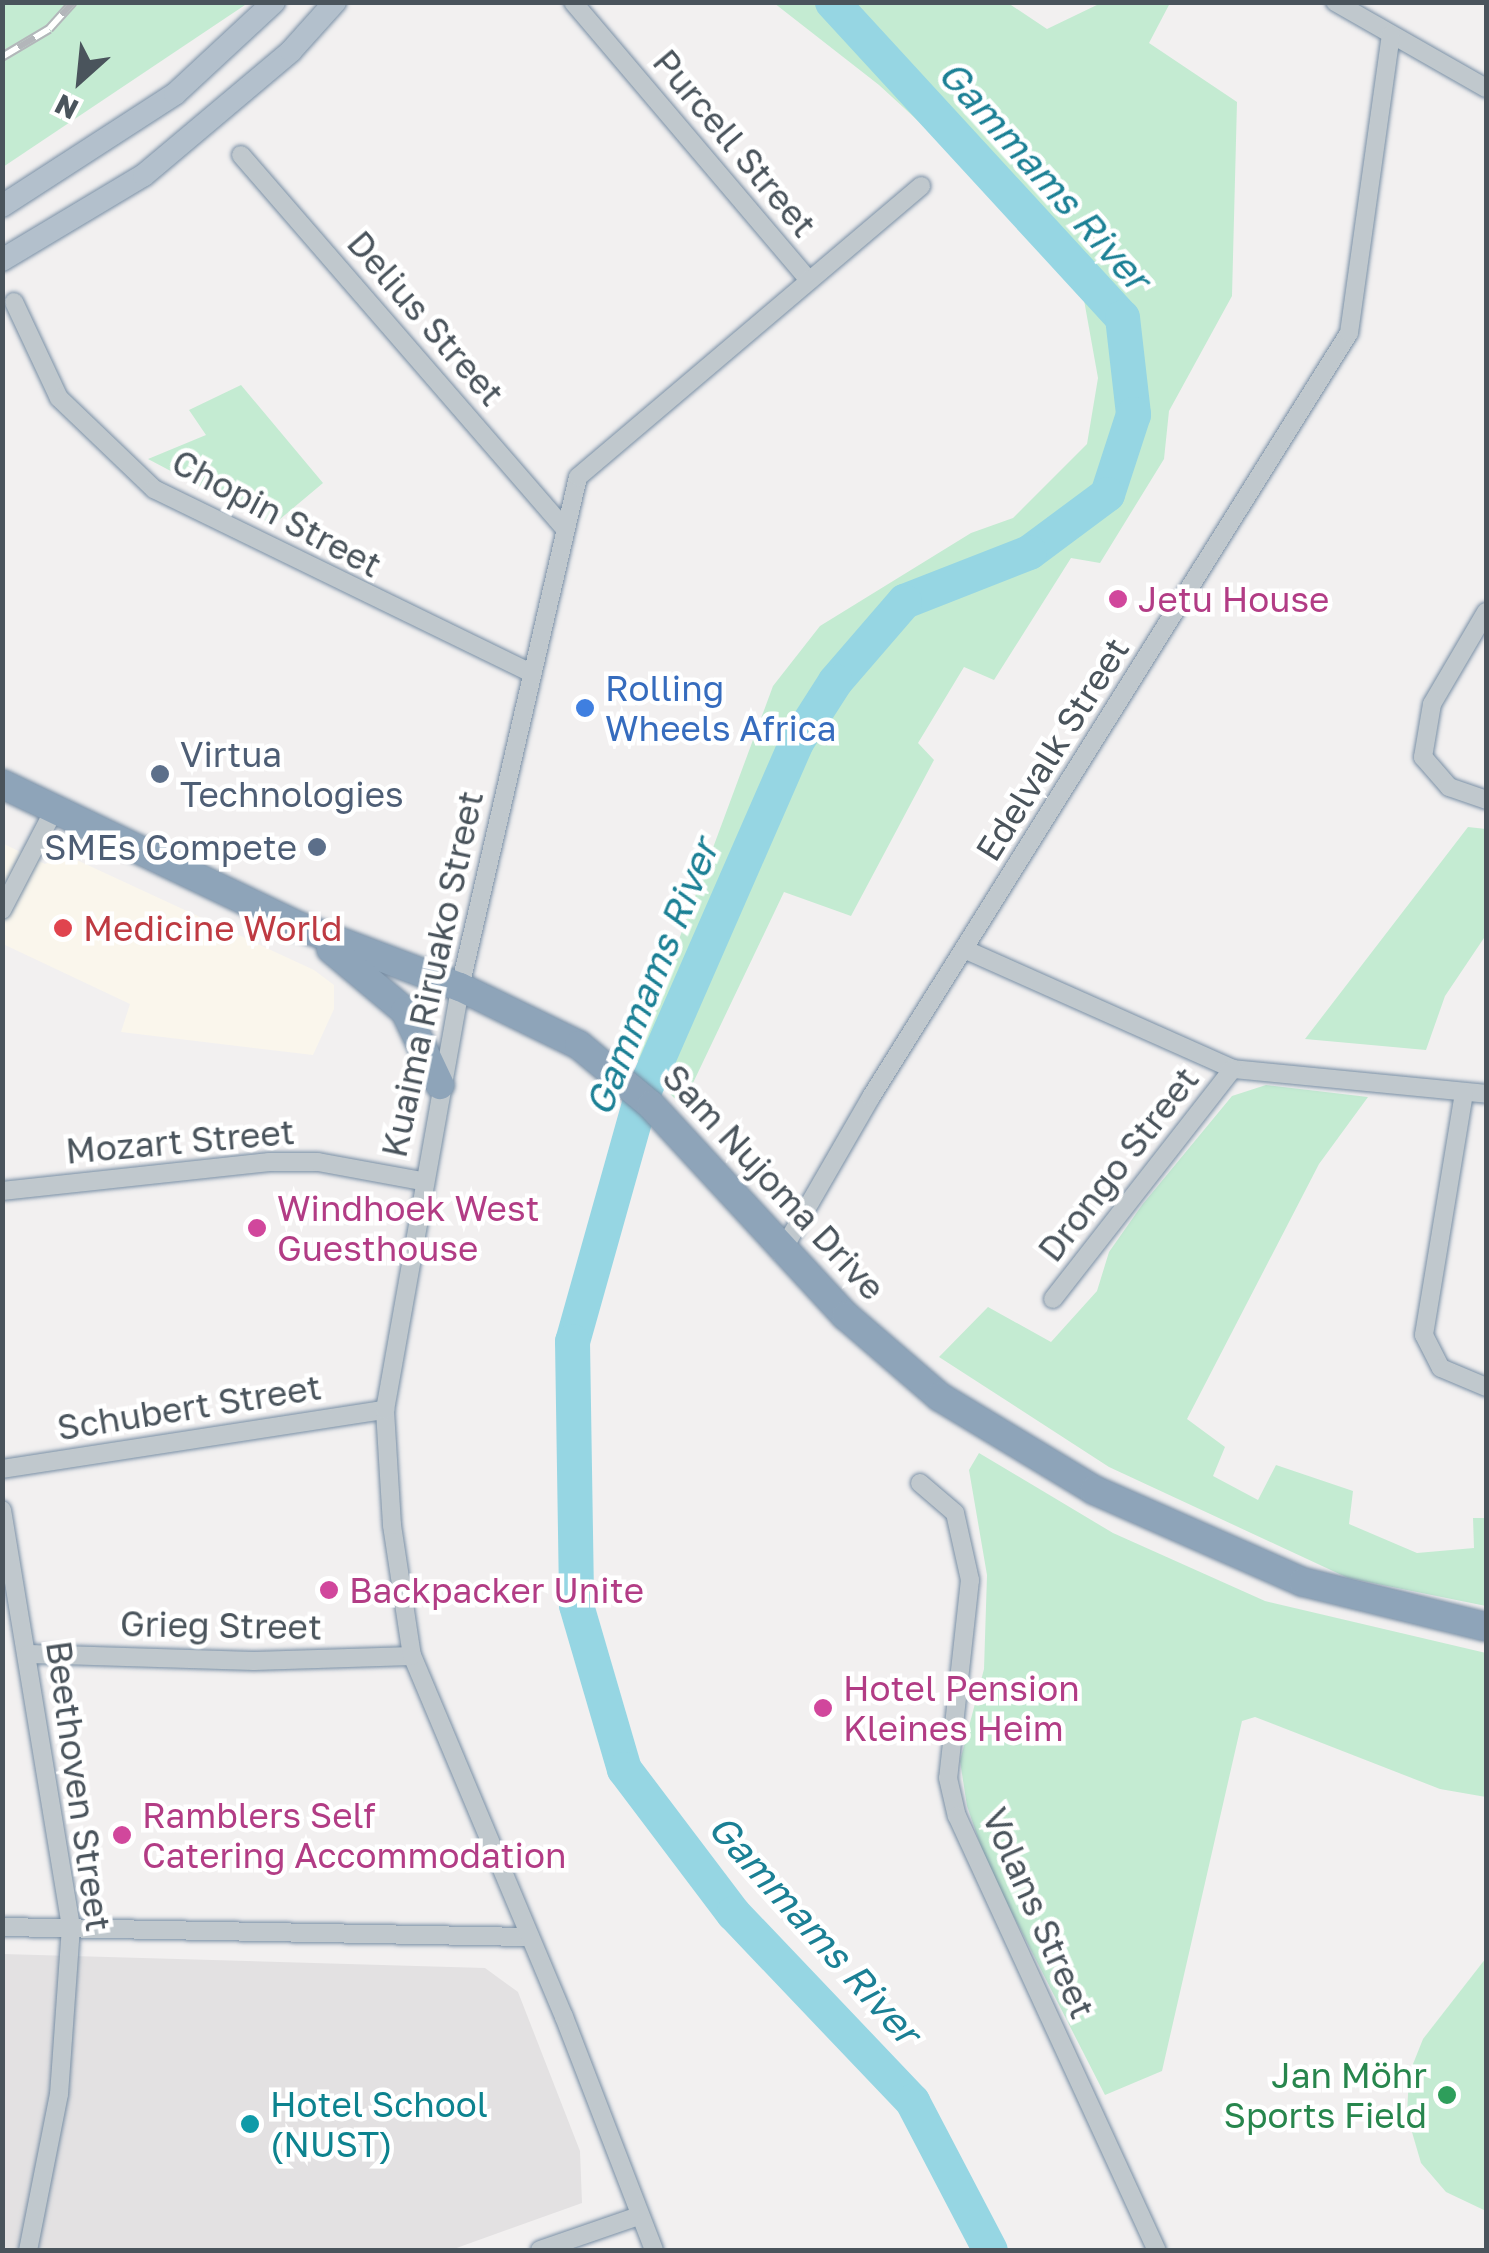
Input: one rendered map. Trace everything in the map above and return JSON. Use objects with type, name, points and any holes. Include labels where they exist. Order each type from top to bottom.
[{"type":"highway","name":"Sam Nujoma Drive","points":[[2,784],[300,926],[460,987],[541,1024],[613,1069],[651,1106],[781,1253],[940,1397],[1094,1490],[1303,1582],[1486,1627]]},
{"type":"highway","points":[[300,926],[405,1011],[440,1085]]},
{"type":"main road","points":[[2,206],[161,104],[274,2]]},
{"type":"main road","points":[[2,260],[144,176],[291,51],[335,2]]},
{"type":"street","name":"Purcell Street","points":[[573,2],[809,280]]},
{"type":"street","points":[[1335,2],[1486,88]]},
{"type":"street","name":"Edelvalk Street","points":[[781,1253],[1349,333],[1391,35]]},
{"type":"street","name":"Delius Street","points":[[240,154],[562,525]]},
{"type":"street","name":"Kuaima Riruako Street","points":[[654,2250],[530,1937],[412,1656],[392,1525],[385,1410],[422,1181],[460,987],[562,525],[578,476],[595,456],[920,186]]},
{"type":"street","name":"Chopin Street","points":[[14,302],[60,398],[154,489],[529,672]]},
{"type":"street","points":[[1486,612],[1432,704],[1423,756],[1449,786],[1486,800]]},
{"type":"street","points":[[2,910],[54,810]]},
{"type":"street","points":[[966,950],[1233,1070],[1486,1094]]},
{"type":"street","name":"Drongo Street","points":[[1054,1299],[1233,1070]]},
{"type":"street","points":[[1464,1093],[1424,1336],[1441,1368],[1486,1387]]},
{"type":"street","name":"Mozart Street","points":[[2,1191],[269,1162],[318,1162],[422,1181]]},
{"type":"street","name":"Schubert Street","points":[[2,1469],[385,1410]]},
{"type":"street","name":"Volans Street","points":[[920,1483],[955,1512],[970,1580],[952,1697],[948,1778],[957,1816],[1157,2250]]},
{"type":"street","name":"Beethoven Street","points":[[2,1510],[29,1654],[71,1927],[59,2094],[28,2250]]},
{"type":"street","name":"Grieg Street","points":[[29,1654],[254,1662],[412,1656]]},
{"type":"street","points":[[2,1927],[530,1937]]},
{"type":"street","points":[[540,2250],[639,2216]]},
{"type":"shaded area","points":[[2,843],[45,864],[66,855],[314,970],[334,985],[334,1009],[313,1055],[121,1032],[130,1004],[3,944]]},
{"type":"shaded area","points":[[3,1954],[485,1968],[518,1992],[580,2151],[582,2203],[451,2250],[3,2250]]},
{"type":"green space","points":[[3,2],[248,2],[248,3],[3,167]]},
{"type":"green space","points":[[774,3],[1008,3],[1047,29],[1101,3],[1170,3],[1149,43],[1237,102],[1232,296],[1169,411],[1164,459],[1100,563],[1071,558],[994,680],[964,667],[918,743],[934,760],[851,916],[784,892],[682,1106],[635,1058],[773,686],[820,626],[971,533],[1013,518],[1087,444],[1098,378],[1084,300],[965,164],[879,85]]},
{"type":"green space","points":[[241,385],[323,483],[273,525],[148,459],[206,435],[189,410]]},
{"type":"green space","points":[[1468,827],[1486,829],[1486,935],[1445,996],[1426,1050],[1305,1039]]},
{"type":"green space","points":[[1266,1085],[1368,1097],[1319,1164],[1187,1419],[1225,1447],[1213,1476],[1258,1500],[1276,1465],[1353,1491],[1349,1524],[1417,1553],[1474,1548],[1473,1518],[1486,1518],[1486,1606],[1348,1578],[1109,1467],[939,1357],[988,1307],[1051,1342],[1097,1291],[1109,1252],[1142,1205],[1232,1096]]},
{"type":"green space","points":[[979,1453],[1113,1533],[1265,1601],[1486,1653],[1486,1797],[1440,1789],[1255,1717],[1242,1721],[1162,2071],[1105,2095],[987,1864],[967,1806],[960,1761],[984,1669],[987,1575],[969,1470]]},
{"type":"green space","name":"Jan Möhr Sports Field","points":[[1486,1958],[1486,2211],[1446,2192],[1421,2163],[1407,2115],[1409,2074],[1423,2039]]},
{"type":"waterway","name":"Gammams River","points":[[832,2],[1122,317],[1133,414],[1107,494],[1029,552],[904,601],[835,681],[796,742],[641,1096],[572,1341],[576,1605],[624,1769],[733,1913],[912,2101],[990,2250]]},
{"type":"railway","points":[[2,57],[49,29],[73,2]]},
{"type":"place","name":"Jetu House","points":[[1118,599]]},
{"type":"place","name":"Rolling Wheels Africa","points":[[585,708]]},
{"type":"place","name":"Virtua Technologies","points":[[160,774]]},
{"type":"place","name":"SMEs Compete","points":[[317,847]]},
{"type":"place","name":"Medicine World","points":[[63,928]]},
{"type":"place","name":"Windhoek West Guesthouse","points":[[257,1228]]},
{"type":"place","name":"Backpacker Unite","points":[[329,1590]]},
{"type":"place","name":"Hotel Pension Kleines Heim","points":[[823,1708]]},
{"type":"place","name":"Ramblers Self Catering Accommodation","points":[[122,1835]]},
{"type":"place","name":"Jan Möhr Sports Field","points":[[1447,2095]]},
{"type":"place","name":"Hotel School (NUST)","points":[[250,2124]]}]
